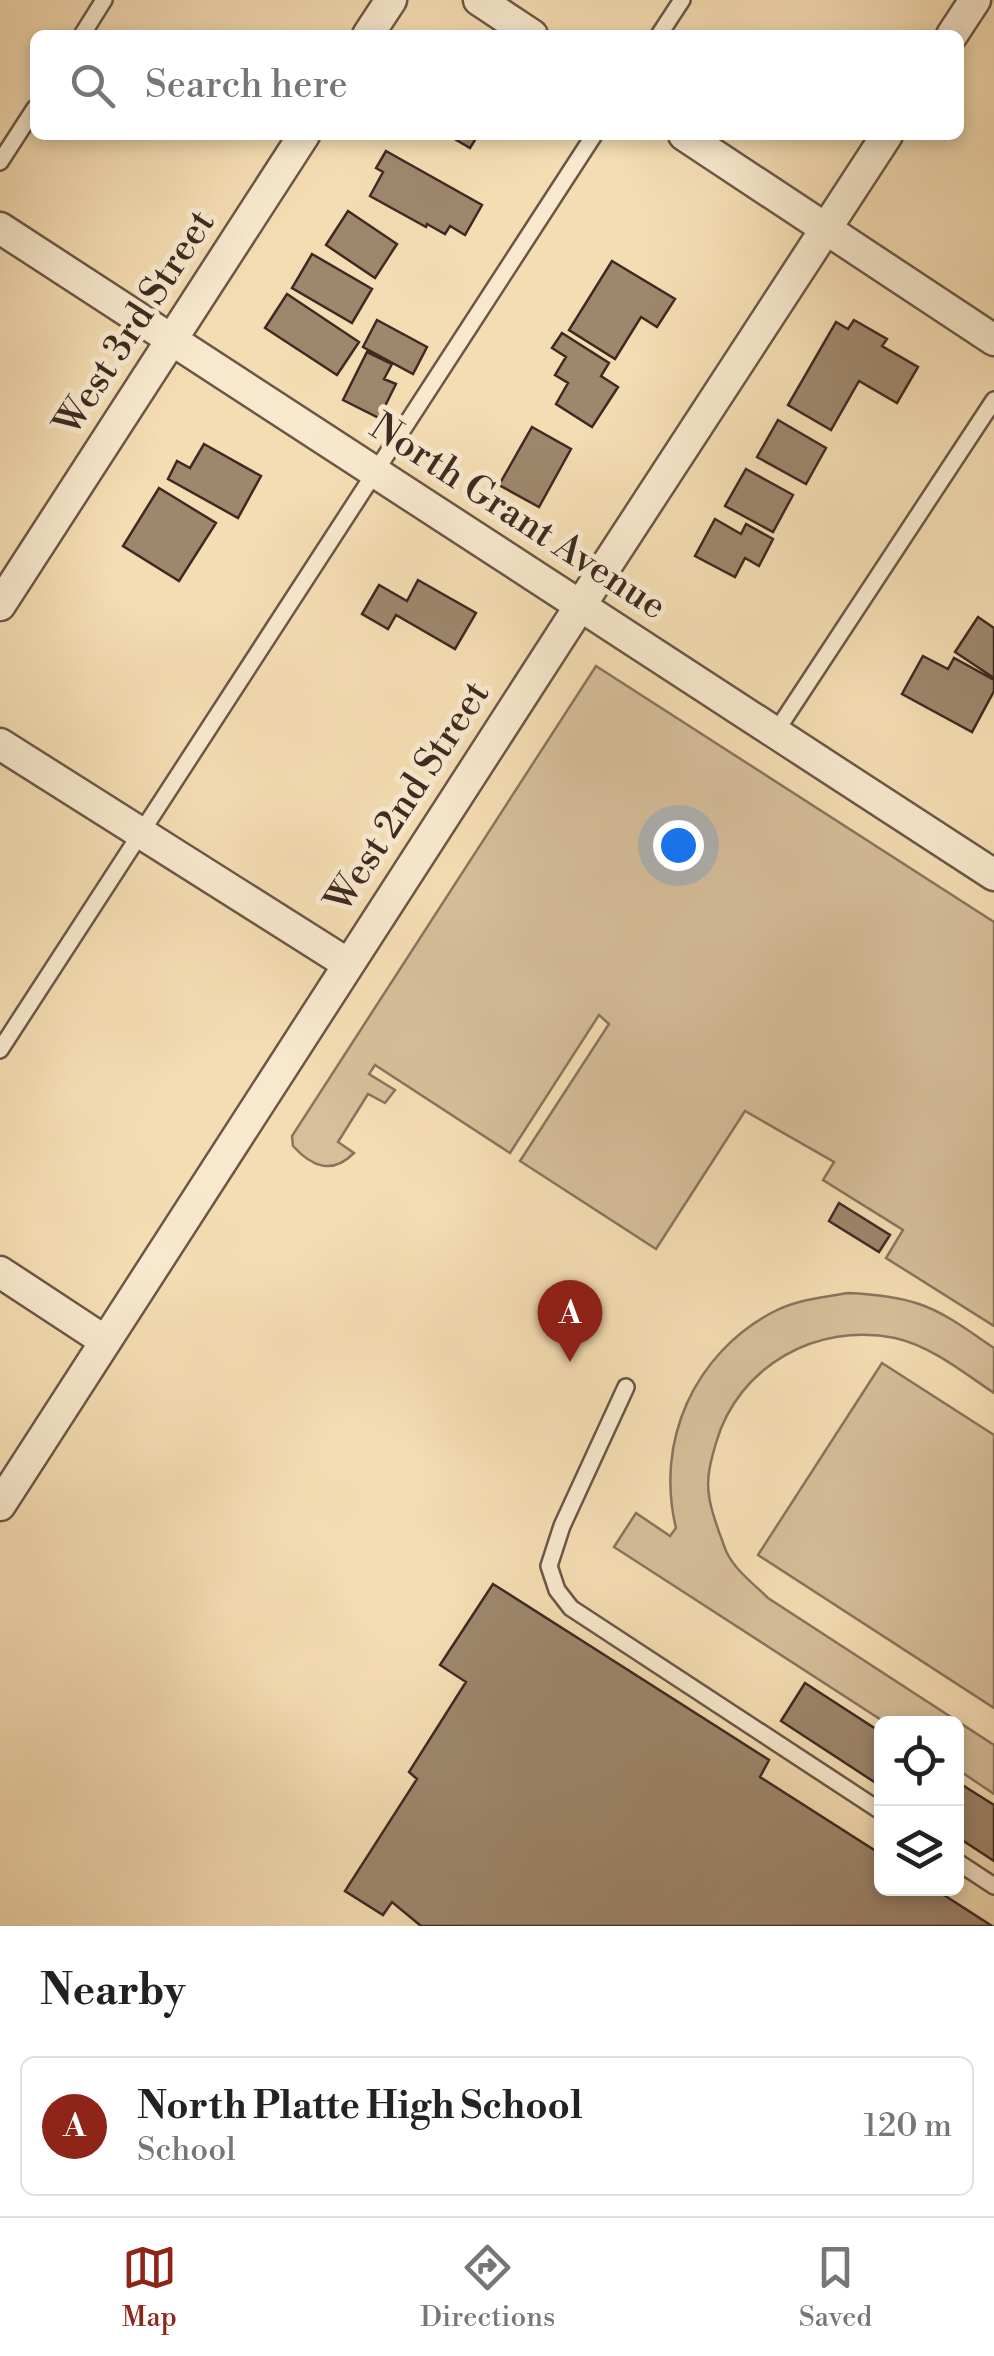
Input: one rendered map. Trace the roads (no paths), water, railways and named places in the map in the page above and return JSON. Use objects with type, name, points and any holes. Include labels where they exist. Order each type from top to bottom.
[{"type":"street","points":[[371,30],[390,0]]},
{"type":"street","points":[[479,0],[524,30]]},
{"type":"street","points":[[955,30],[975,0]]},
{"type":"street","name":"West 3rd Street","points":[[0,605],[301,140]]},
{"type":"street","points":[[692,140],[994,340]]},
{"type":"street","name":"West 2nd Street","points":[[0,1504],[884,140]]},
{"type":"street","name":"North Grant Avenue","points":[[0,228],[993,873]]},
{"type":"street","points":[[0,744],[348,964]]},
{"type":"street","points":[[0,1272],[105,1341]]},
{"type":"lane","points":[[85,30],[104,0]]},
{"type":"lane","points":[[662,30],[682,0]]},
{"type":"lane","points":[[0,162],[30,116]]},
{"type":"lane","points":[[0,1050],[591,140]]},
{"type":"lane","points":[[775,733],[994,400]]},
{"type":"lane","points":[[626,1387],[562,1526],[549,1566],[557,1590],[571,1608],[874,1807]]},
{"type":"lane","points":[[964,1867],[994,1886]]},
{"type":"place","name":"North Platte High School","points":[[570,1362]]}]
